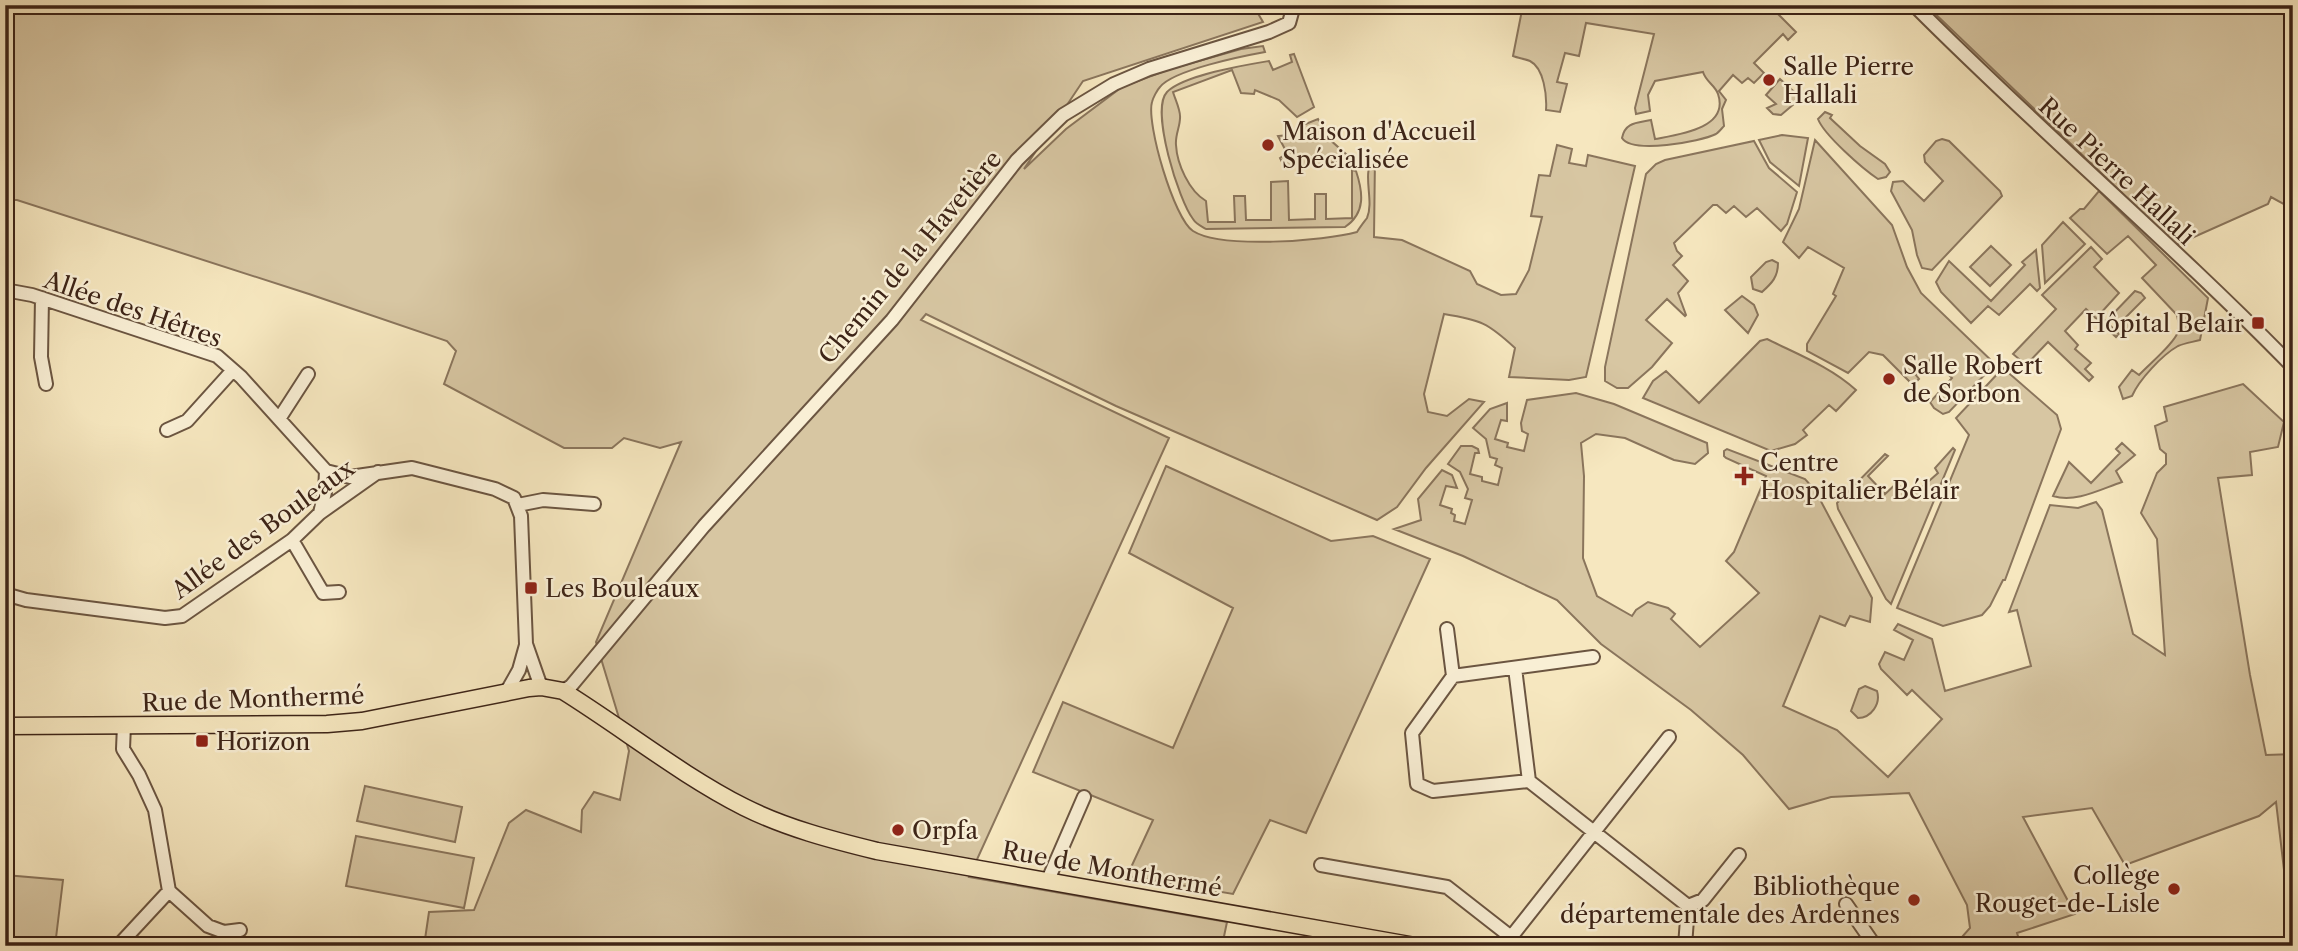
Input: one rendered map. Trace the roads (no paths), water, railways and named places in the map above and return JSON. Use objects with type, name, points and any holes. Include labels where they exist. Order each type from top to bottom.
[{"type":"main road","name":"Rue de Monthermé","points":[[5,726],[327,724],[362,721],[496,693],[541,687],[563,691],[707,787],[747,808],[823,838],[877,851],[1415,946]]},
{"type":"street","name":"Chemin de la Havetière","points":[[563,691],[589,665],[704,526],[892,320],[1017,160],[1063,115],[1115,84],[1149,69],[1269,32],[1289,23],[1294,5]]},
{"type":"street","name":"Rue Pierre Hallali","points":[[1914,5],[2293,367]]},
{"type":"street","name":"Allée des Hêtres","points":[[5,290],[42,298],[217,356],[326,471]]},
{"type":"street","points":[[42,298],[41,357],[46,384]]},
{"type":"street","points":[[167,430],[187,421],[233,370]]},
{"type":"street","points":[[279,419],[308,374]]},
{"type":"street","name":"Allée des Bouleaux","points":[[326,471],[350,477],[412,468],[495,489],[514,498],[518,505]]},
{"type":"street","points":[[320,513],[326,471]]},
{"type":"street","name":"Allée des Bouleaux","points":[[5,594],[26,600],[165,618],[182,616],[292,540],[320,513],[378,472]]},
{"type":"street","points":[[541,687],[526,644],[521,516],[518,505],[543,500],[594,504]]},
{"type":"street","points":[[292,540],[323,593],[339,592]]},
{"type":"street","points":[[1447,629],[1453,676],[1412,733],[1417,784],[1433,791],[1529,781],[1688,906]]},
{"type":"street","points":[[506,693],[519,670],[526,644]]},
{"type":"street","points":[[1453,676],[1593,657]]},
{"type":"street","points":[[1515,668],[1529,781]]},
{"type":"street","points":[[124,725],[123,749],[155,810],[169,891],[208,926],[225,932],[240,930]]},
{"type":"street","points":[[1321,865],[1447,887],[1508,941],[1669,737]]},
{"type":"street","points":[[1048,880],[1084,797]]},
{"type":"street","points":[[1688,906],[1703,901],[1739,855]]},
{"type":"street","points":[[118,946],[169,891]]},
{"type":"street","points":[[1846,904],[1875,946]]},
{"type":"street","points":[[1685,946],[1688,906]]},
{"type":"place","name":"Salle Pierre Hallali","points":[[1769,80]]},
{"type":"place","name":"Maison d'Accueil Spécialisée","points":[[1268,145]]},
{"type":"place","name":"Hôpital Belair","points":[[2258,323]]},
{"type":"place","name":"Salle Robert de Sorbon","points":[[1889,379]]},
{"type":"place","name":"Centre Hospitalier Bélair","points":[[1744,476]]},
{"type":"place","name":"Les Bouleaux","points":[[531,588]]},
{"type":"place","name":"Horizon","points":[[202,741]]},
{"type":"place","name":"Orpfa","points":[[898,830]]},
{"type":"place","name":"Collège Rouget-de-Lisle","points":[[2174,889]]},
{"type":"place","name":"Bibliothèque départementale des Ardennes","points":[[1914,900]]}]
